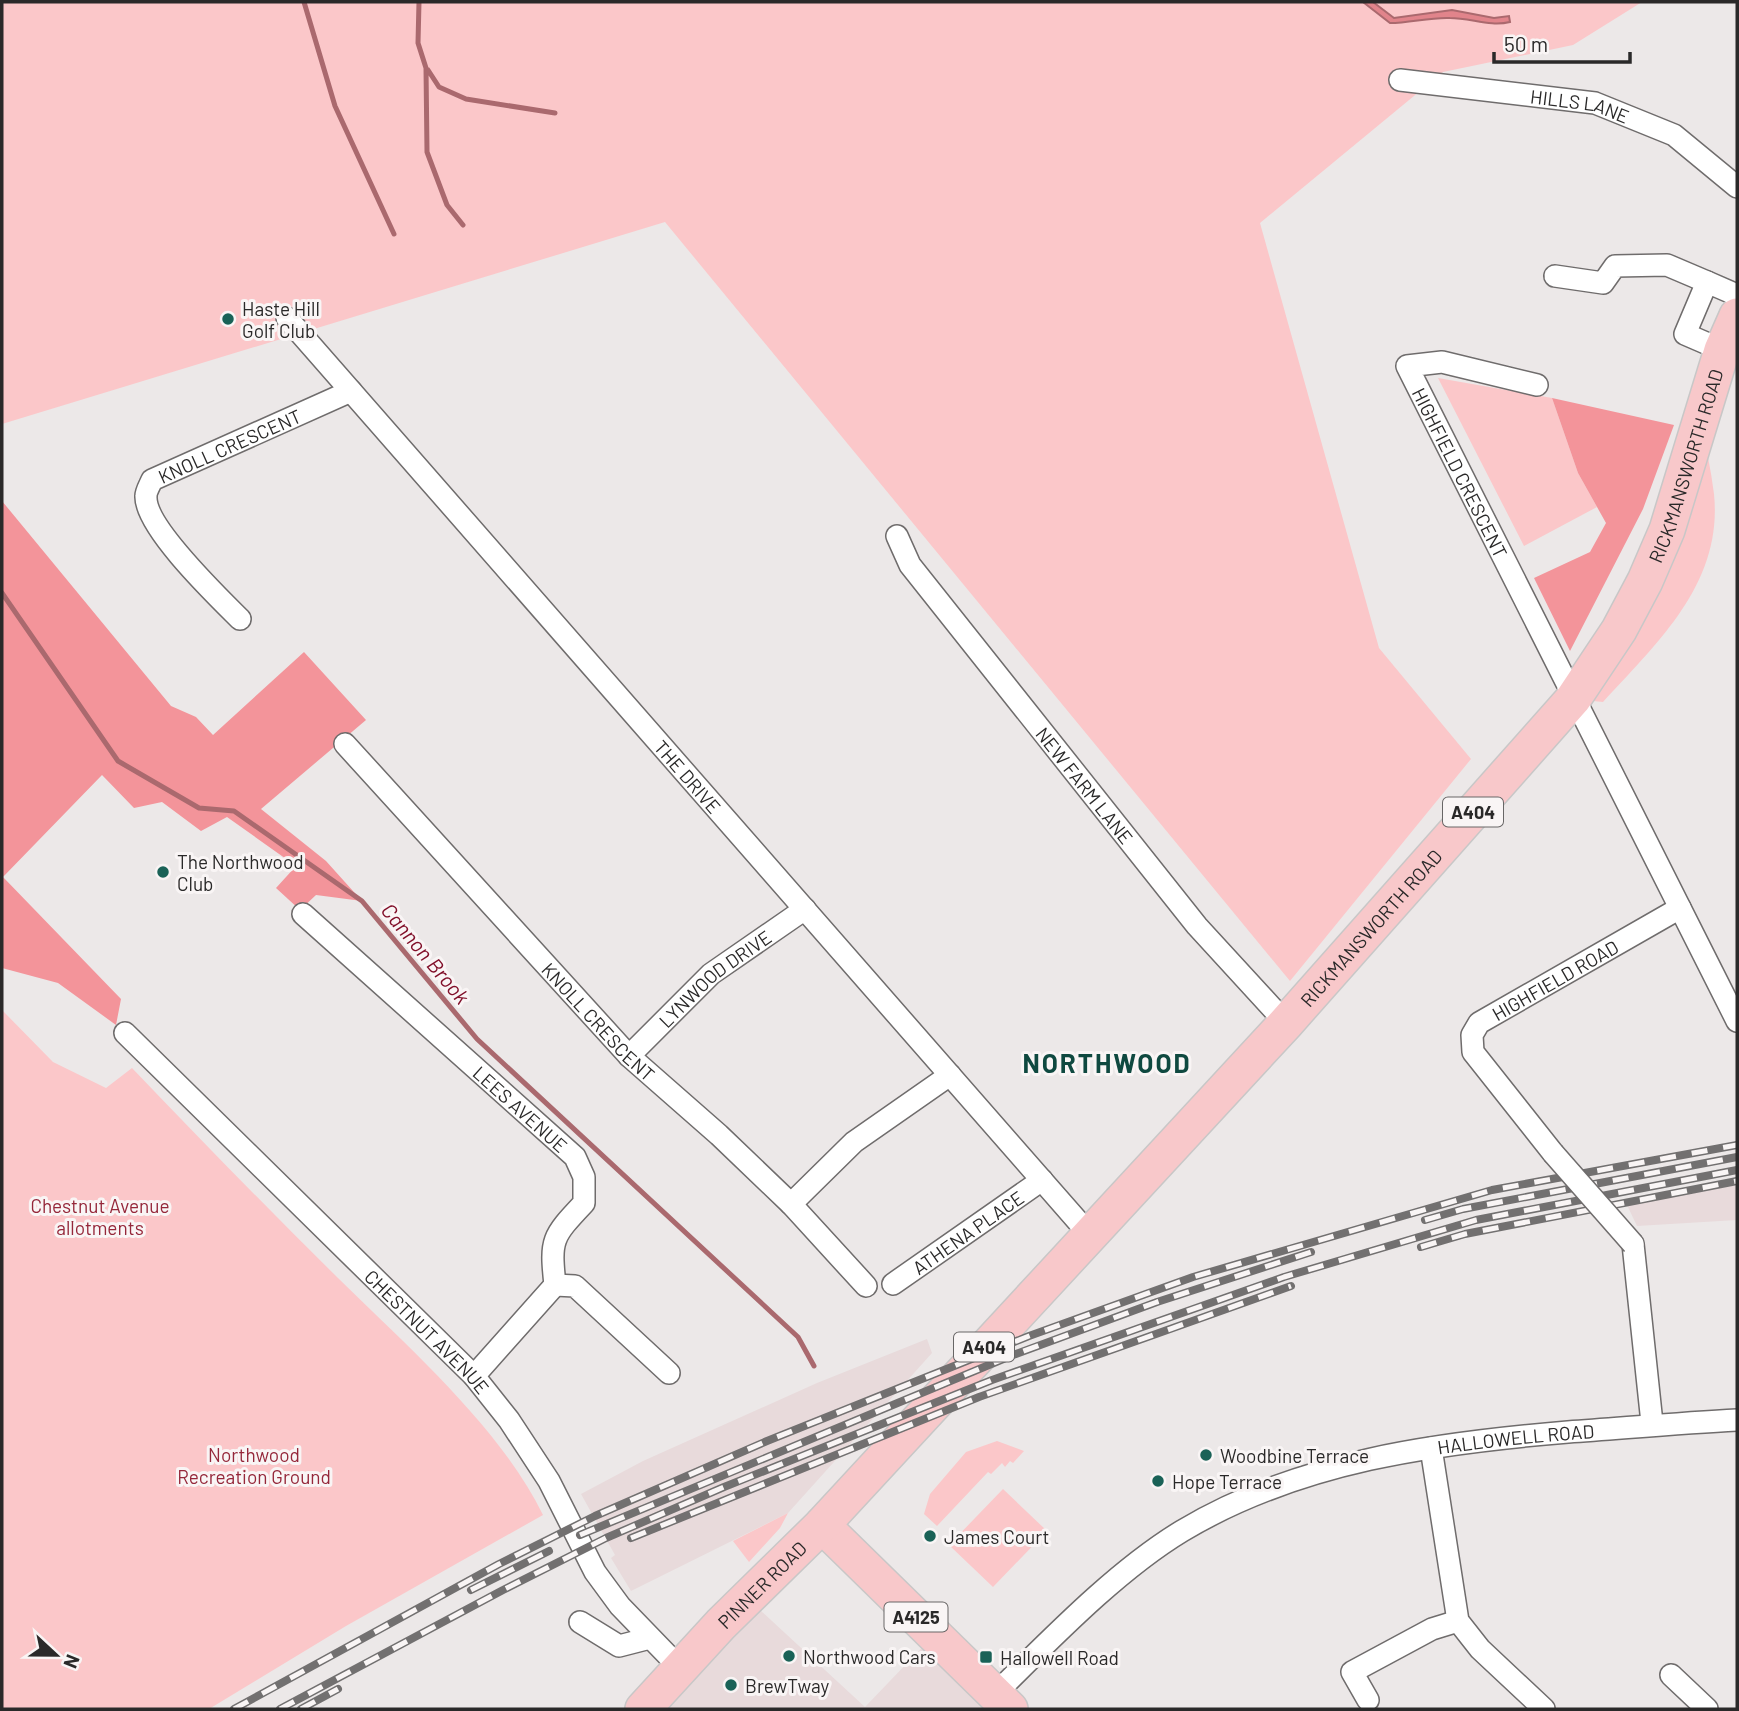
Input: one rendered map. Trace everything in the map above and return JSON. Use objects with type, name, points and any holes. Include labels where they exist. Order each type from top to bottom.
[{"type":"main road","name":"RICKMANSWORTH ROAD","points":[[880,1461],[1286,1023],[1573,699],[1619,630],[1656,556],[1667,530],[1722,350],[1737,316]]},
{"type":"main road","name":"PINNER ROAD","points":[[643,1709],[822,1525],[880,1461]]},
{"type":"main road","name":"A4125","points":[[822,1525],[1003,1702]]},
{"type":"street","name":"HILLS LANE","points":[[1400,80],[1595,103],[1674,135],[1737,187]]},
{"type":"street","points":[[1555,276],[1602,283],[1615,266],[1667,265],[1737,295]]},
{"type":"street","points":[[1707,282],[1685,334],[1722,350]]},
{"type":"street","name":"THE DRIVE","points":[[287,318],[1089,1234]]},
{"type":"street","name":"HIGHFIELD CRESCENT","points":[[1537,385],[1442,362],[1407,366],[1573,699]]},
{"type":"street","name":"KNOLL CRESCENT","points":[[240,619],[188,565],[151,516],[146,496],[152,481],[159,475],[351,391]]},
{"type":"street","name":"NEW FARM LANE","points":[[897,536],[910,565],[1196,926],[1286,1023]]},
{"type":"street","points":[[1573,699],[1737,1021]]},
{"type":"street","name":"KNOLL CRESCENT","points":[[345,744],[629,1056],[719,1135],[790,1204],[866,1286]]},
{"type":"street","name":"HIGHFIELD ROAD","points":[[1652,1423],[1633,1244],[1553,1153],[1473,1052],[1472,1035],[1479,1023],[1680,908]]},
{"type":"street","name":"LYNWOOD DRIVE","points":[[629,1056],[711,974],[805,909]]},
{"type":"street","name":"LEES AVENUE","points":[[303,914],[575,1157],[584,1177],[583,1203],[562,1226],[551,1247],[555,1285]]},
{"type":"street","name":"CHESTNUT AVENUE","points":[[125,1033],[474,1376],[509,1420],[549,1481],[595,1572],[620,1606],[680,1668]]},
{"type":"street","points":[[790,1204],[854,1143],[950,1075]]},
{"type":"street","name":"ATHENA PLACE","points":[[893,1284],[1042,1180]]},
{"type":"street","points":[[474,1376],[555,1285],[575,1286],[669,1373]]},
{"type":"street","name":"HALLOWELL ROAD","points":[[1003,1702],[1096,1597],[1180,1532],[1229,1507],[1290,1482],[1368,1458],[1479,1440],[1652,1423],[1737,1420]]},
{"type":"street","points":[[1431,1448],[1458,1621],[1480,1649],[1544,1709]]},
{"type":"street","points":[[1368,1700],[1352,1672],[1432,1629],[1458,1621]]},
{"type":"street","points":[[580,1622],[620,1646],[650,1638]]},
{"type":"street","points":[[1671,1675],[1707,1709]]},
{"type":"shaded area","points":[[1363,2],[1373,2],[1394,18],[1452,10],[1494,18],[1509,16],[1510,22],[1442,18],[1390,23]]},
{"type":"shaded area","points":[[1552,398],[1674,425],[1643,509],[1570,651],[1534,578],[1590,552],[1606,523],[1578,473]]},
{"type":"shaded area","points":[[2,501],[171,706],[196,717],[213,735],[304,652],[366,720],[261,809],[326,861],[362,901],[316,895],[300,910],[276,888],[296,866],[227,817],[201,831],[162,802],[134,808],[102,775],[3,877],[121,999],[116,1025],[58,983],[2,968]]},
{"type":"shaded area","points":[[1737,1185],[1737,1220],[1637,1226],[1627,1205]]},
{"type":"shaded area","points":[[927,1339],[932,1353],[788,1513],[631,1591],[611,1558],[615,1555],[581,1494],[643,1461],[817,1383]]},
{"type":"shaded area","points":[[747,1598],[865,1707],[934,1635],[1010,1709],[642,1709]]},
{"type":"green space","points":[[2,2],[1642,2],[1573,45],[1443,72],[1260,223],[1379,648],[1471,759],[1290,981],[665,222],[2,424]]},
{"type":"green space","points":[[1438,378],[1552,398],[1578,473],[1597,507],[1524,546]]},
{"type":"green space","points":[[1701,419],[1714,494],[1714,526],[1708,556],[1697,583],[1665,633],[1603,702],[1573,699]]},
{"type":"green space","name":"Northwood Recreation Ground","points":[[2,1010],[53,1062],[106,1088],[132,1068],[286,1226],[422,1359],[478,1419],[525,1483],[543,1515],[346,1626],[209,1709],[2,1709]]},
{"type":"green space","points":[[997,1441],[1024,1451],[1013,1463],[1010,1461],[1005,1467],[1002,1463],[991,1474],[988,1472],[937,1526],[924,1514],[930,1494],[966,1452]]},
{"type":"green space","points":[[1003,1489],[1047,1531],[993,1587],[949,1545]]},
{"type":"green space","points":[[788,1513],[780,1528],[749,1562],[733,1541]]},
{"type":"waterway","points":[[304,2],[335,106],[394,234]]},
{"type":"waterway","points":[[419,2],[418,43],[426,68],[427,152],[447,205],[463,225]]},
{"type":"waterway","points":[[428,70],[439,87],[466,99],[555,113]]},
{"type":"waterway","name":"Cannon Brook","points":[[2,593],[118,761],[199,808],[234,811],[362,901],[477,1039],[798,1337],[814,1366]]},
{"type":"railway","points":[[234,1709],[499,1564],[595,1516],[767,1441],[1029,1336],[1193,1277],[1492,1190],[1737,1145]]},
{"type":"railway","points":[[1425,1220],[1463,1209],[1737,1157]]},
{"type":"railway","points":[[280,1709],[606,1538],[724,1487],[992,1380],[1284,1277],[1476,1220],[1737,1170]]},
{"type":"railway","points":[[1421,1247],[1465,1234],[1737,1181]]},
{"type":"railway","points":[[580,1535],[1013,1355],[1157,1302],[1311,1252]]},
{"type":"railway","points":[[631,1538],[979,1397],[1291,1286]]},
{"type":"railway","points":[[471,1590],[549,1551]]},
{"type":"railway","points":[[301,1709],[338,1689]]},
{"type":"place","name":"Haste Hill Golf Club","points":[[228,319]]},
{"type":"place","name":"The Northwood Club","points":[[163,872]]},
{"type":"place","name":"Woodbine Terrace","points":[[1206,1455]]},
{"type":"place","name":"Hope Terrace","points":[[1158,1481]]},
{"type":"place","name":"James Court","points":[[930,1536]]},
{"type":"place","name":"Northwood Cars","points":[[789,1656]]},
{"type":"place","name":"Hallowell Road","points":[[986,1657]]},
{"type":"place","name":"BrewTway","points":[[731,1685]]},
{"type":"district","name":"NORTHWOOD","points":[[1107,1062]]},
{"type":"park label","name":"Chestnut Avenue allotments","points":[[100,1216]]}]
